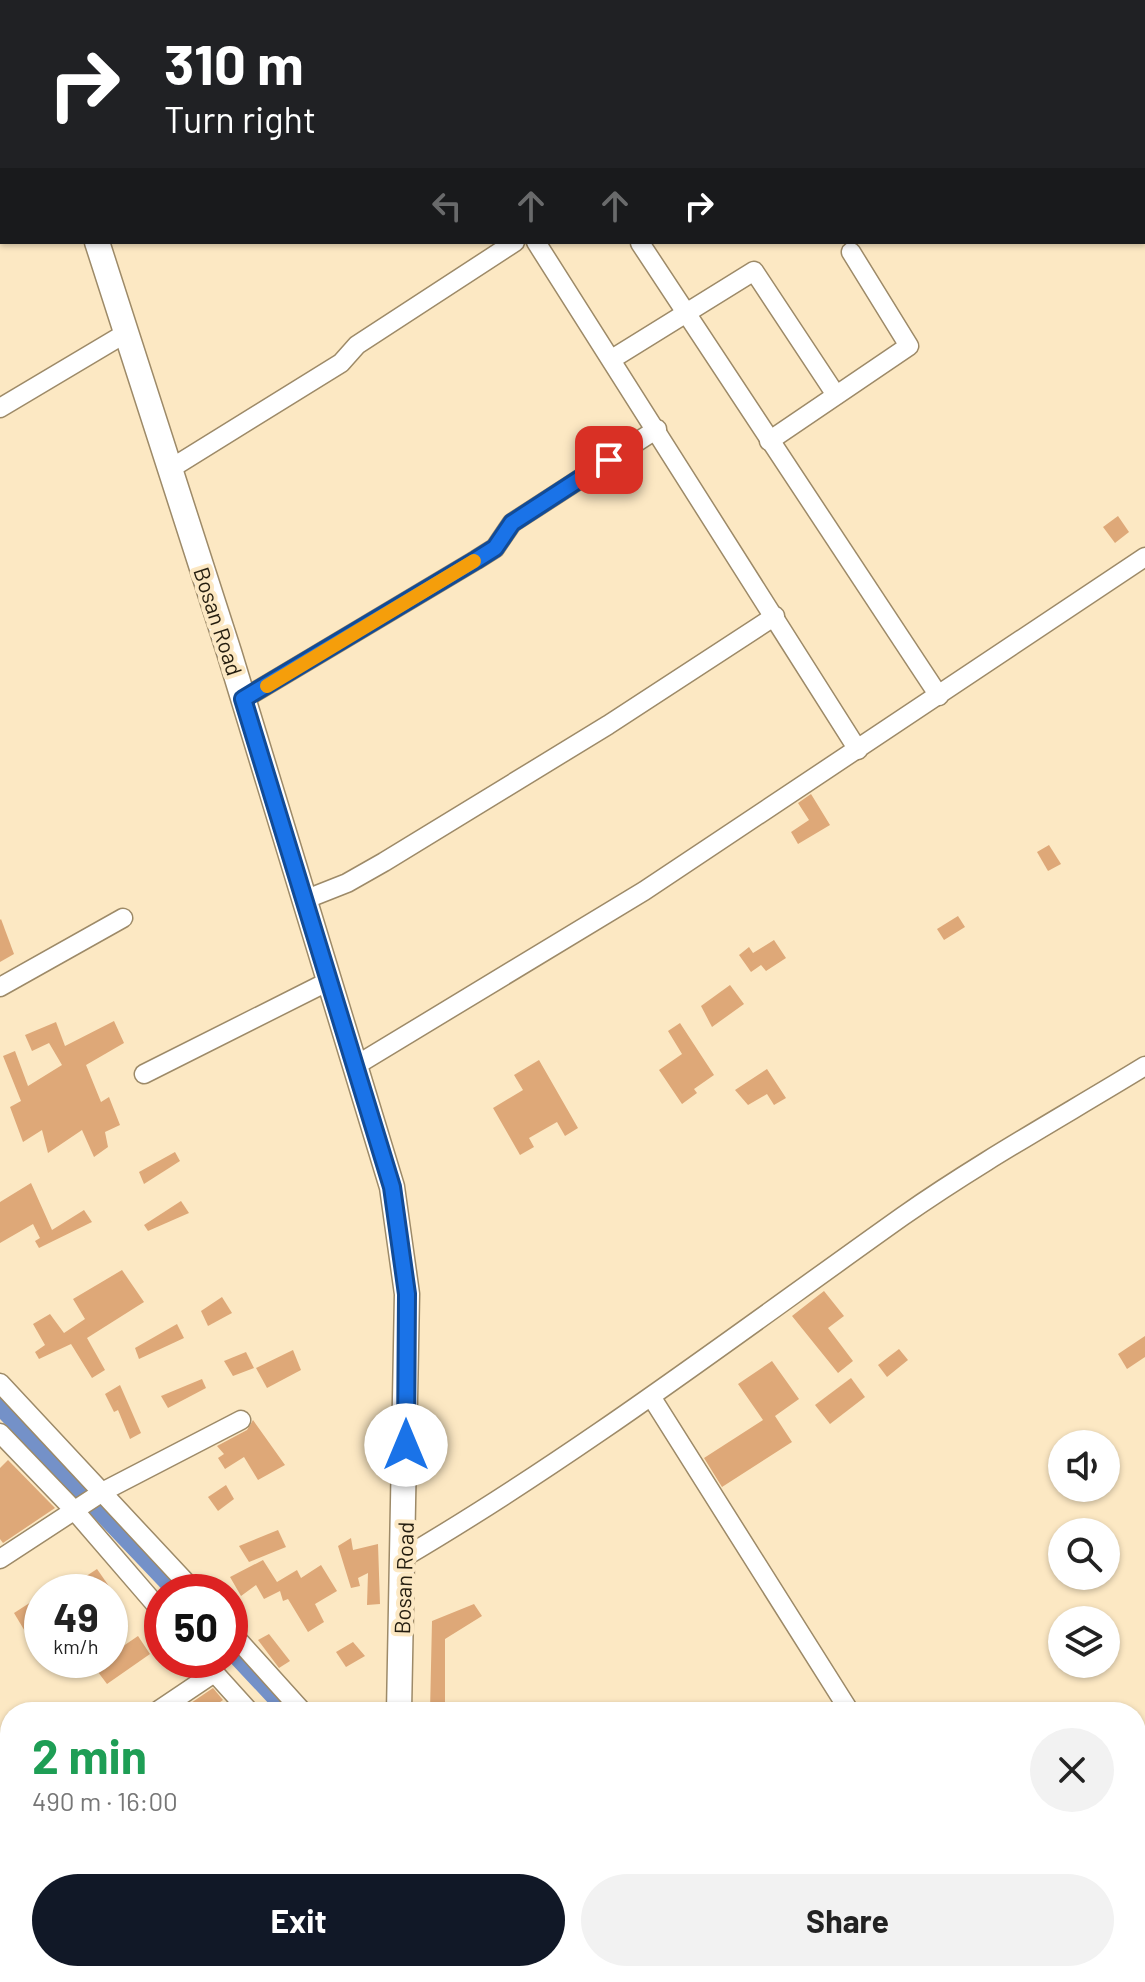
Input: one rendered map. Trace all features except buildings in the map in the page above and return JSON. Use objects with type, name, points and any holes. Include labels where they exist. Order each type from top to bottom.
[{"type":"main road","name":"Bosan Road","points":[[98,244],[243,699],[392,1187],[407,1294],[399,1702]]},
{"type":"street","points":[[170,469],[341,363],[357,345],[512,244]]},
{"type":"street","points":[[537,244],[858,750]]},
{"type":"street","points":[[641,244],[939,696]]},
{"type":"street","points":[[769,441],[910,343],[851,252]]},
{"type":"street","points":[[612,359],[754,271],[836,395]]},
{"type":"street","points":[[0,408],[126,333]]},
{"type":"street","points":[[243,699],[495,548],[512,523],[657,429]]},
{"type":"street","points":[[355,1066],[644,891],[1145,557]]},
{"type":"street","points":[[304,900],[347,883],[384,862],[608,725],[775,616]]},
{"type":"street","points":[[0,987],[123,918]]},
{"type":"street","points":[[144,1074],[329,981]]},
{"type":"street","points":[[403,1558],[511,1494],[652,1398],[906,1214],[1145,1066]]},
{"type":"street","points":[[0,1383],[89,1501],[144,1585]]},
{"type":"street","points":[[652,1398],[844,1702]]},
{"type":"street","points":[[0,1559],[89,1501],[241,1420]]},
{"type":"street","points":[[3,1442],[89,1501],[174,1574]]},
{"type":"street","points":[[248,1651],[294,1702]]},
{"type":"street","points":[[167,1702],[194,1678]]},
{"type":"street","points":[[219,1678],[241,1702]]},
{"type":"waterway","points":[[0,1406],[160,1574]]},
{"type":"waterway","points":[[248,1668],[280,1702]]},
{"type":"slow traffic","points":[[267,686],[474,561]]},
{"type":"route","points":[[406,1445],[407,1294],[392,1187],[243,699],[295,671],[495,548],[512,523],[609,460]]}]
